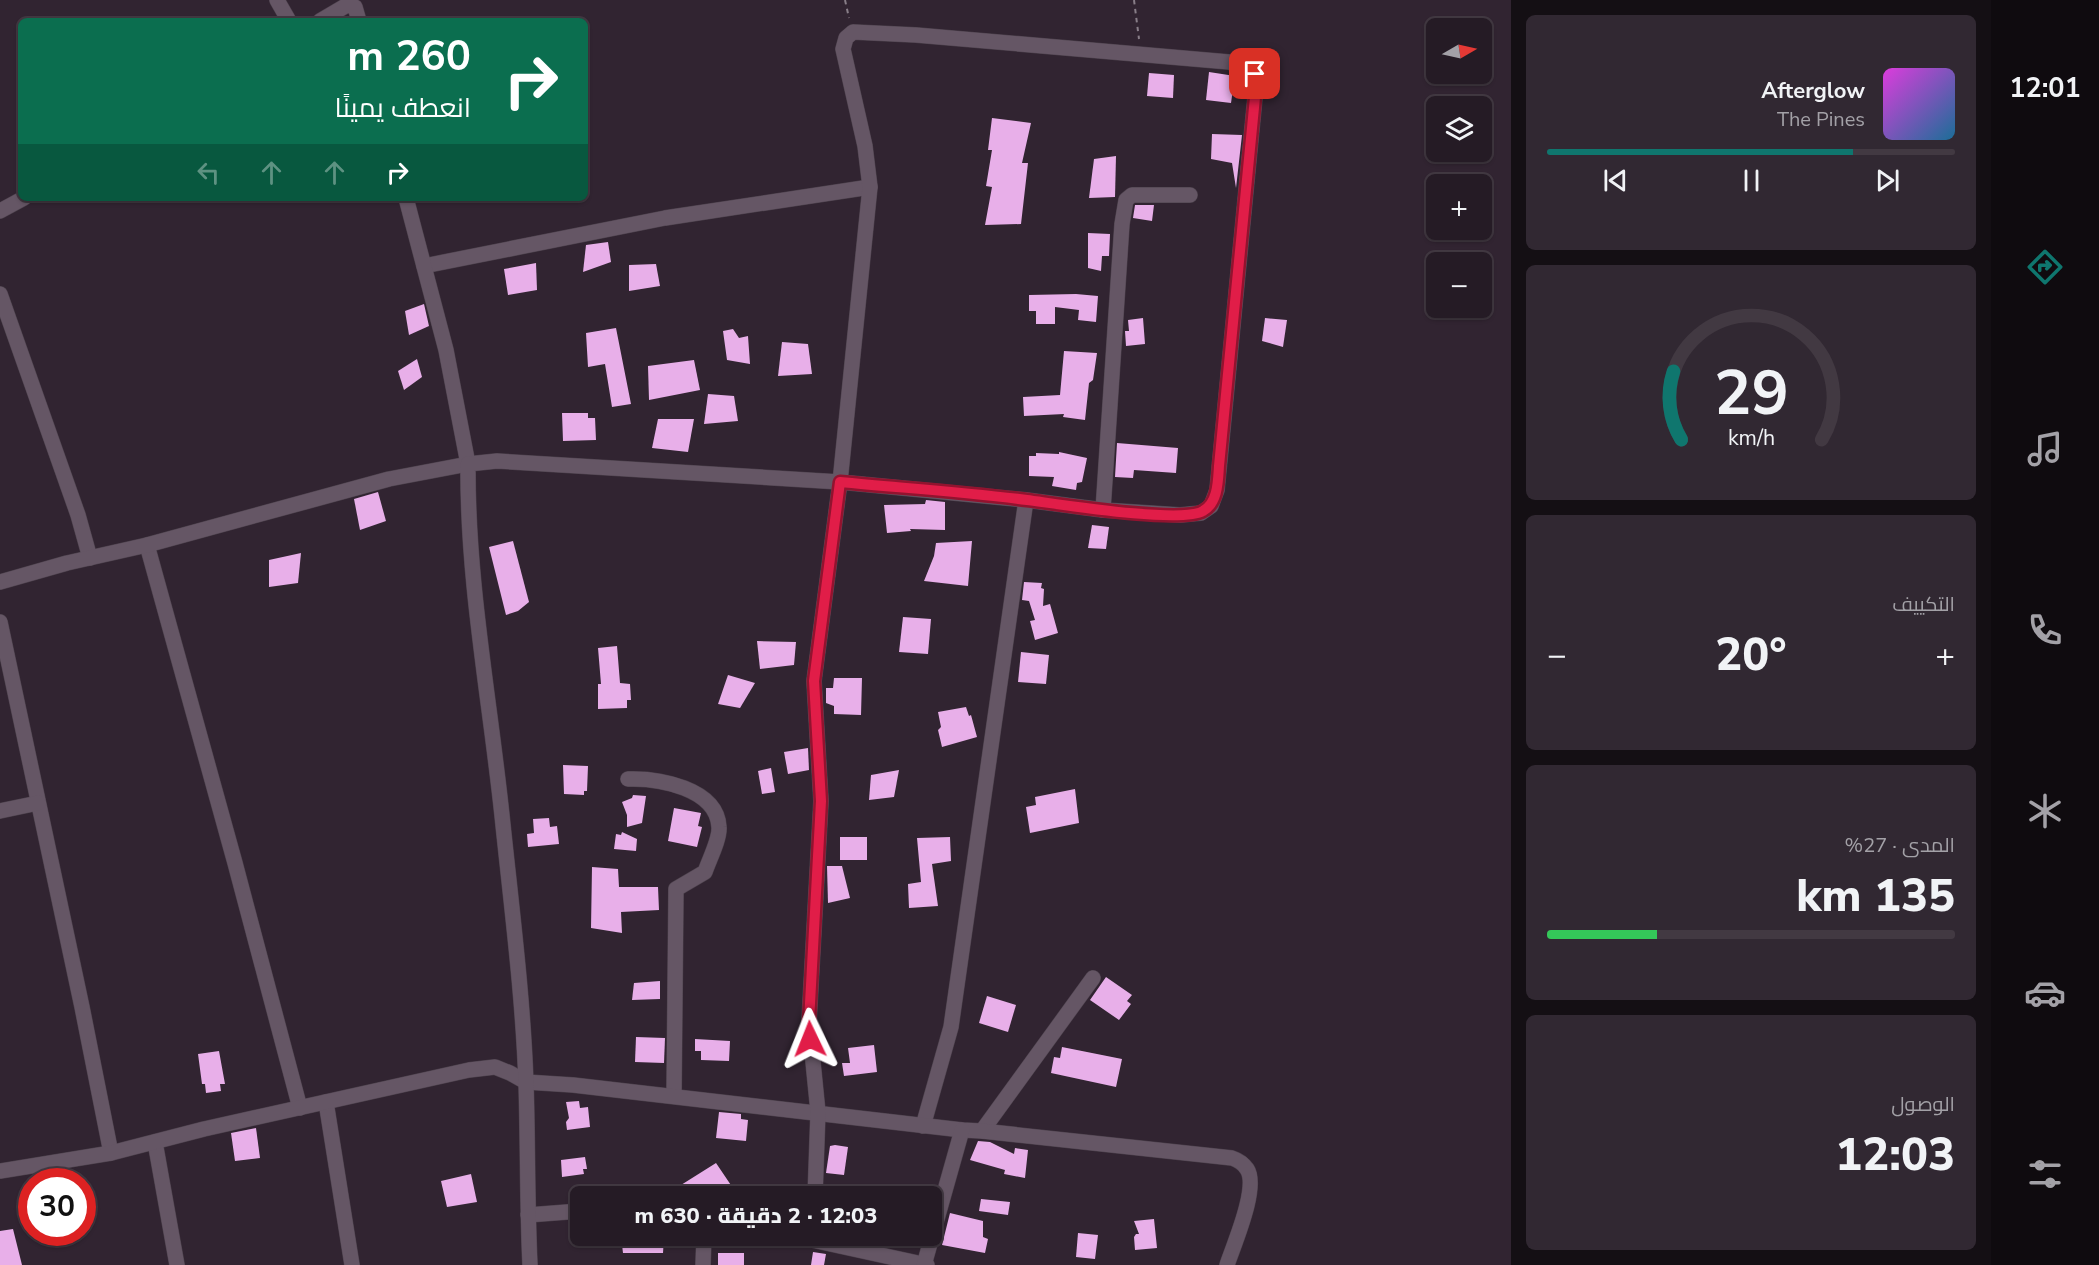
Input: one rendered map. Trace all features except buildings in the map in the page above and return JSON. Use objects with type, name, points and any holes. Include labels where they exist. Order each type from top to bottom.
[{"type":"street","points":[[277,0],[287,18]]},
{"type":"street","points":[[325,18],[347,5],[355,7],[358,18]]},
{"type":"street","points":[[0,582],[147,545],[389,479],[468,464],[497,461],[840,482],[1104,510],[1180,515],[1201,513],[1211,506],[1217,490],[1256,87],[1255,74],[1245,67],[1229,62],[916,35],[853,32],[846,38],[843,49],[865,146],[870,187],[840,482],[814,681],[821,801],[809,1022],[818,1112],[815,1186]]},
{"type":"street","points":[[424,266],[665,218],[870,187]]},
{"type":"street","points":[[1104,510],[1122,224],[1126,200],[1132,195],[1190,195]]},
{"type":"street","points":[[0,211],[18,201]]},
{"type":"street","points":[[407,201],[446,350],[468,464],[470,531],[520,991],[526,1082],[530,1265]]},
{"type":"street","points":[[0,294],[78,515],[90,558]]},
{"type":"street","points":[[922,1126],[951,1027],[1026,500]]},
{"type":"street","points":[[147,545],[300,1108]]},
{"type":"street","points":[[0,622],[111,1153]]},
{"type":"street","points":[[628,778],[673,784],[696,792],[714,810],[720,827],[705,872],[676,889],[674,1096]]},
{"type":"street","points":[[0,811],[38,802]]},
{"type":"street","points":[[982,1131],[1093,978]]},
{"type":"street","points":[[0,1171],[111,1153],[326,1102],[469,1070],[495,1067],[526,1082],[573,1085],[922,1126],[1232,1158],[1248,1170],[1250,1181],[1249,1195],[1227,1265]]},
{"type":"street","points":[[326,1102],[352,1265]]},
{"type":"street","points":[[847,1246],[925,1265],[962,1130]]},
{"type":"street","points":[[155,1142],[177,1265]]},
{"type":"street","points":[[528,1215],[570,1212]]},
{"type":"street","points":[[703,1265],[704,1246]]},
{"type":"path","points":[[845,0],[853,32]]},
{"type":"path","points":[[1134,0],[1141,56]]},
{"type":"route","points":[[810,1039],[821,801],[814,681],[840,482],[1104,510],[1180,515],[1201,513],[1211,506],[1217,490],[1256,87],[1255,74]]}]
